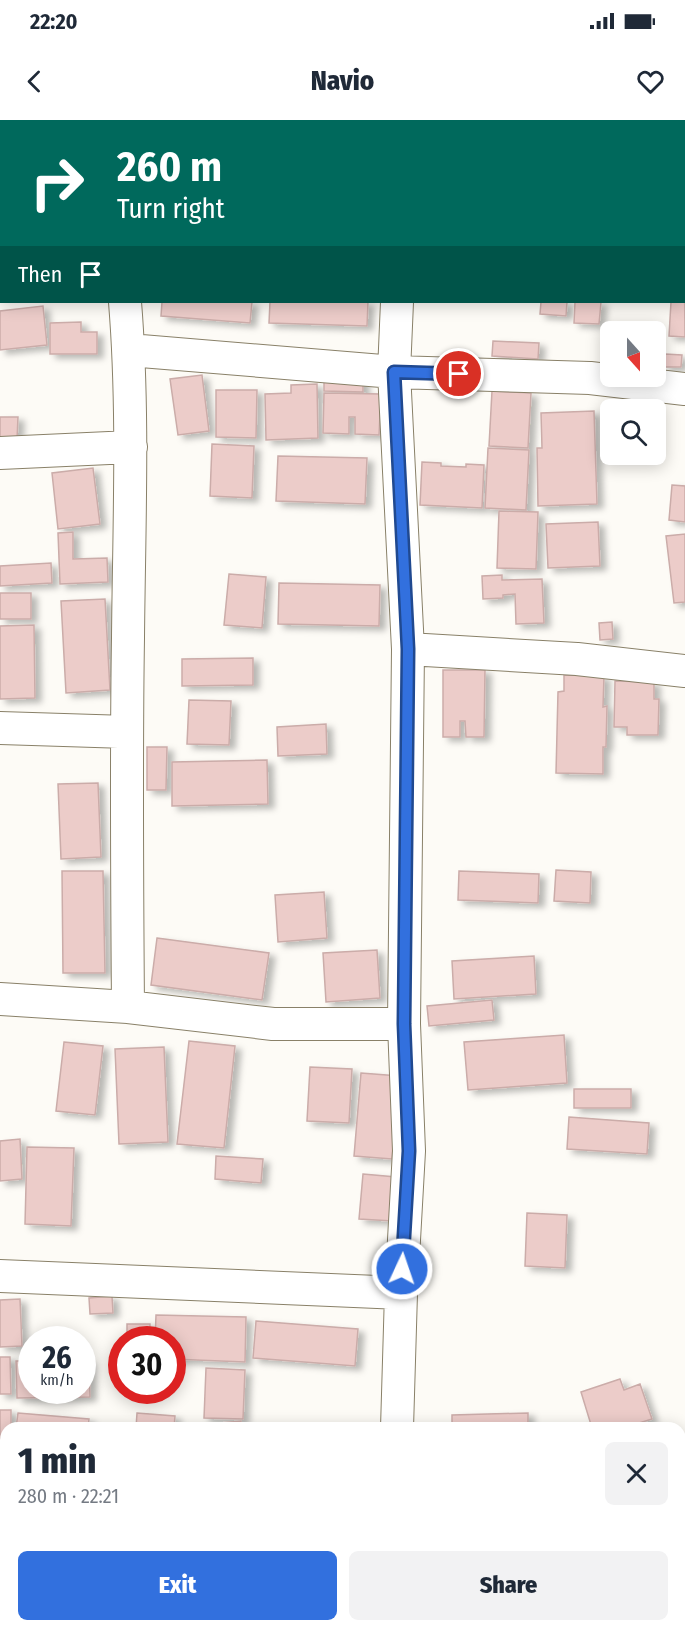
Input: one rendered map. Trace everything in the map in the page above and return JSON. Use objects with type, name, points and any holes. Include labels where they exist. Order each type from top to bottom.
[{"type":"street","points":[[125,303],[129,350],[130,447],[127,732],[128,1006]]},
{"type":"street","points":[[397,303],[394,372],[408,649],[404,1024],[409,1151],[401,1293],[397,1422]]},
{"type":"street","points":[[129,350],[394,372],[590,378],[685,389]]},
{"type":"street","points":[[0,453],[130,447]]},
{"type":"street","points":[[408,649],[577,659],[685,671]]},
{"type":"street","points":[[0,728],[127,732]]},
{"type":"street","points":[[0,999],[128,1006],[273,1024],[404,1024]]},
{"type":"street","points":[[0,1276],[401,1293]]},
{"type":"building","points":[[162,303],[252,303],[250,323],[161,316]]},
{"type":"building","points":[[270,303],[368,303],[367,326],[269,323]]},
{"type":"building","points":[[541,303],[567,303],[566,316],[540,314]]},
{"type":"building","points":[[575,303],[601,303],[599,324],[574,323]]},
{"type":"building","points":[[671,303],[685,303],[685,337],[669,336]]},
{"type":"building","points":[[43,306],[47,345],[0,350],[0,311]]},
{"type":"building","points":[[81,322],[81,332],[97,332],[97,354],[50,354],[50,323]]},
{"type":"building","points":[[493,341],[539,343],[538,359],[492,356]]},
{"type":"building","points":[[666,354],[682,355],[681,367],[666,367]]},
{"type":"building","points":[[324,372],[363,373],[363,392],[324,391]]},
{"type":"building","points":[[202,375],[209,431],[178,435],[170,379]]},
{"type":"building","points":[[317,384],[318,438],[266,440],[265,394],[291,393],[291,385]]},
{"type":"building","points":[[216,390],[257,390],[256,438],[216,437]]},
{"type":"building","points":[[492,391],[531,393],[528,448],[489,446]]},
{"type":"building","points":[[324,393],[381,394],[379,435],[355,434],[355,417],[349,417],[349,434],[323,433]]},
{"type":"building","points":[[594,411],[597,504],[538,506],[537,448],[542,448],[541,413]]},
{"type":"building","points":[[0,417],[18,417],[17,439],[0,438]]},
{"type":"building","points":[[212,444],[254,446],[252,498],[210,496]]},
{"type":"building","points":[[488,448],[529,450],[526,510],[485,508]]},
{"type":"building","points":[[278,456],[367,458],[365,504],[276,501]]},
{"type":"building","points":[[422,462],[441,463],[441,466],[484,465],[482,508],[420,505]]},
{"type":"building","points":[[93,468],[100,524],[58,529],[52,473]]},
{"type":"building","points":[[672,485],[685,486],[685,522],[669,520]]},
{"type":"building","points":[[499,511],[538,512],[536,569],[497,568]]},
{"type":"building","points":[[598,522],[600,566],[548,568],[546,524]]},
{"type":"building","points":[[73,532],[73,559],[107,558],[108,582],[60,584],[58,533]]},
{"type":"building","points":[[685,534],[685,602],[674,603],[666,536]]},
{"type":"building","points":[[51,563],[52,583],[0,586],[0,566]]},
{"type":"building","points":[[229,574],[266,577],[262,628],[224,625]]},
{"type":"building","points":[[502,575],[502,580],[542,579],[544,623],[516,624],[515,594],[503,595],[503,598],[483,599],[482,576]]},
{"type":"building","points":[[279,583],[380,585],[379,626],[278,624]]},
{"type":"building","points":[[0,593],[31,593],[31,619],[0,619]]},
{"type":"building","points":[[105,599],[110,690],[66,693],[61,601]]},
{"type":"building","points":[[612,622],[613,639],[600,640],[599,623]]},
{"type":"building","points":[[34,625],[35,698],[0,699],[0,626]]},
{"type":"building","points":[[253,658],[253,685],[182,686],[182,659]]},
{"type":"building","points":[[443,670],[485,670],[484,737],[466,737],[465,721],[460,721],[460,737],[443,737]]},
{"type":"building","points":[[564,675],[604,676],[603,707],[607,706],[603,774],[556,773],[558,692],[564,691]]},
{"type":"building","points":[[615,681],[654,682],[654,699],[659,699],[658,735],[627,735],[627,727],[614,727]]},
{"type":"building","points":[[189,700],[231,701],[229,745],[187,744]]},
{"type":"building","points":[[326,724],[327,754],[278,756],[277,727]]},
{"type":"building","points":[[147,747],[167,747],[166,790],[147,790]]},
{"type":"building","points":[[267,760],[268,804],[172,806],[172,762]]},
{"type":"building","points":[[98,783],[101,857],[61,859],[58,784]]},
{"type":"building","points":[[556,870],[591,872],[590,903],[554,901]]},
{"type":"building","points":[[62,871],[103,871],[105,973],[63,973]]},
{"type":"building","points":[[459,871],[539,874],[538,903],[458,900]]},
{"type":"building","points":[[324,892],[327,938],[278,942],[275,895]]},
{"type":"building","points":[[157,938],[269,953],[262,1000],[151,985]]},
{"type":"building","points":[[377,950],[380,998],[326,1002],[323,953]]},
{"type":"building","points":[[534,956],[536,994],[454,999],[452,961]]},
{"type":"building","points":[[492,1000],[494,1020],[429,1026],[427,1006]]},
{"type":"building","points":[[564,1035],[567,1083],[468,1090],[464,1042]]},
{"type":"building","points":[[189,1041],[235,1046],[224,1148],[177,1144]]},
{"type":"building","points":[[64,1042],[103,1046],[95,1115],[56,1111]]},
{"type":"building","points":[[164,1047],[168,1142],[119,1144],[115,1049]]},
{"type":"building","points":[[310,1067],[352,1069],[349,1123],[307,1121]]},
{"type":"building","points":[[361,1073],[399,1076],[392,1159],[354,1156]]},
{"type":"building","points":[[574,1089],[631,1089],[631,1108],[574,1108]]},
{"type":"building","points":[[569,1117],[649,1123],[647,1154],[567,1149]]},
{"type":"building","points":[[20,1139],[22,1179],[0,1181],[0,1141]]},
{"type":"building","points":[[27,1147],[74,1148],[71,1226],[25,1224]]},
{"type":"building","points":[[216,1156],[263,1159],[261,1183],[215,1179]]},
{"type":"building","points":[[363,1174],[396,1177],[393,1221],[359,1219]]},
{"type":"building","points":[[527,1213],[567,1215],[565,1268],[525,1266]]},
{"type":"building","points":[[112,1296],[113,1313],[90,1314],[89,1298]]},
{"type":"building","points":[[20,1299],[21,1326],[18,1326],[18,1346],[0,1347],[0,1300]]},
{"type":"building","points":[[156,1315],[246,1317],[245,1362],[186,1360],[186,1326],[156,1326]]},
{"type":"building","points":[[256,1321],[358,1329],[355,1366],[253,1358]]},
{"type":"building","points":[[127,1324],[150,1324],[150,1326],[127,1326]]},
{"type":"building","points":[[0,1357],[10,1357],[11,1394],[0,1394]]},
{"type":"building","points":[[16,1361],[18,1361],[18,1398],[17,1398]]},
{"type":"building","points":[[206,1368],[245,1370],[243,1419],[204,1418]]},
{"type":"building","points":[[620,1379],[624,1390],[640,1384],[652,1419],[642,1422],[590,1422],[581,1392]]},
{"type":"building","points":[[0,1410],[11,1410],[11,1422],[0,1422]]},
{"type":"building","points":[[18,1413],[89,1419],[89,1422],[17,1422]]},
{"type":"building","points":[[137,1413],[175,1416],[174,1422],[136,1422]]},
{"type":"building","points":[[528,1413],[528,1422],[452,1422],[452,1415]]},
{"type":"route","points":[[402,1269],[409,1151],[404,1024],[408,649],[394,372],[459,374]]}]
